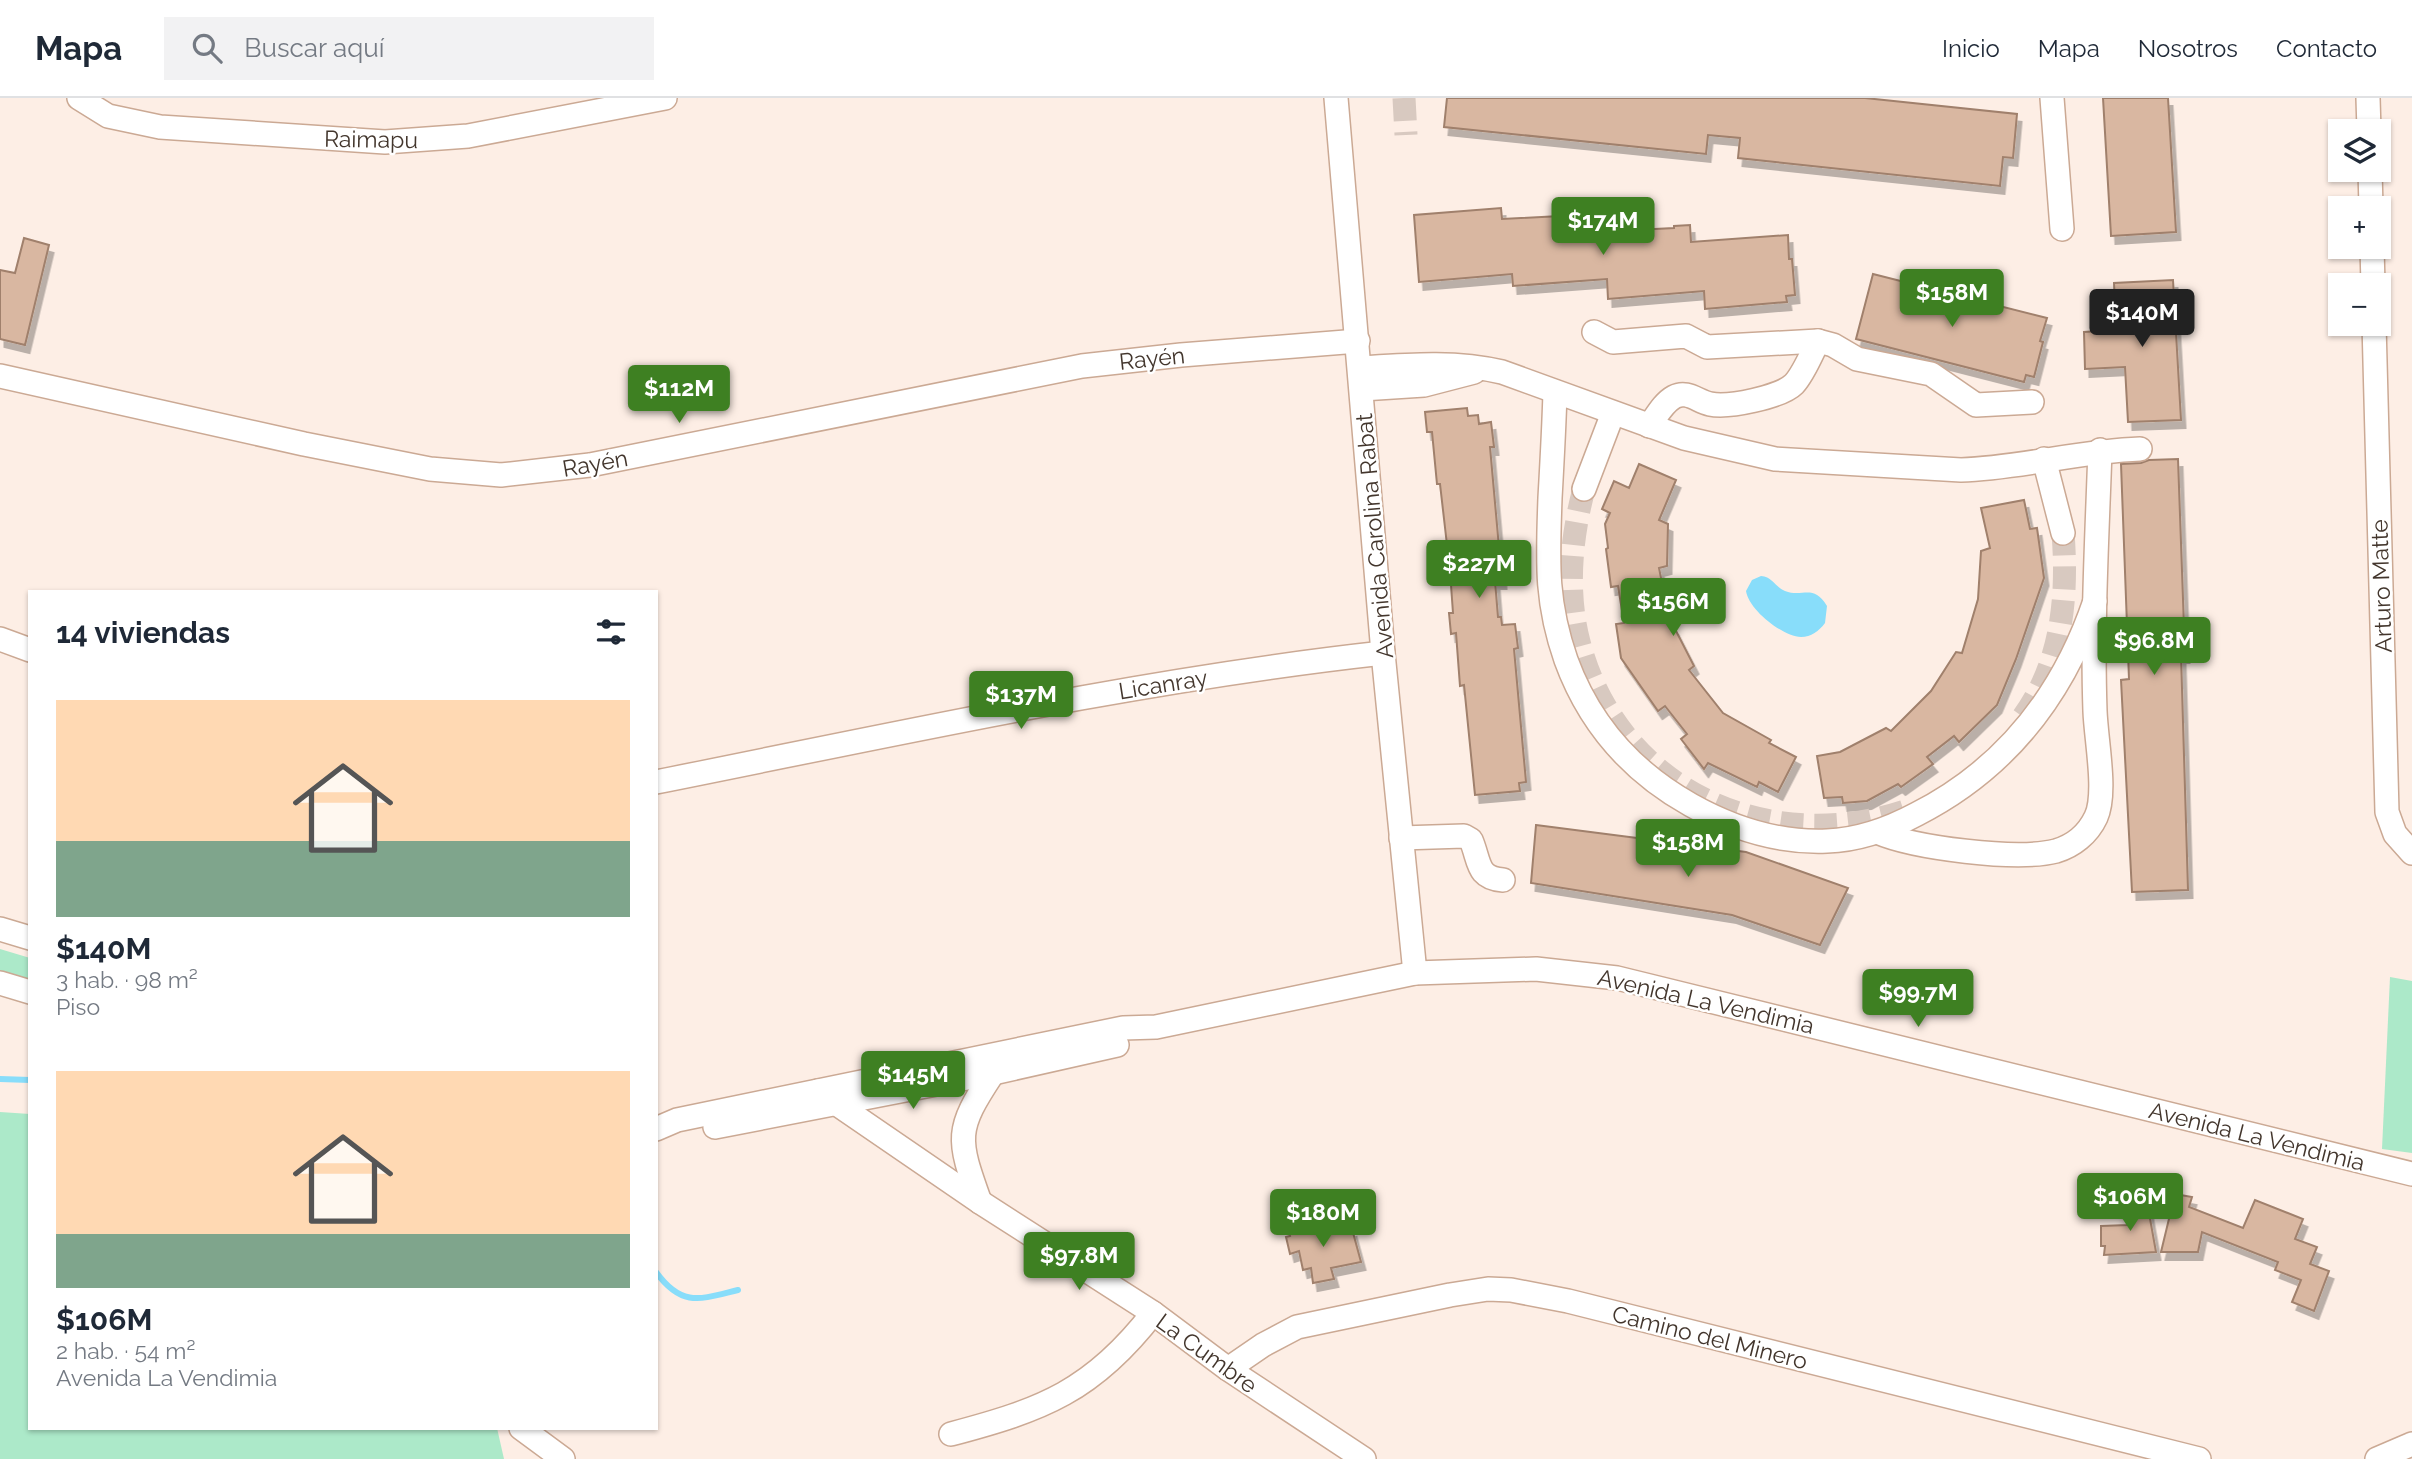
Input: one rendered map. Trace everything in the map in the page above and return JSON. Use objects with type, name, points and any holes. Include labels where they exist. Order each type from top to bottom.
[{"type":"street","name":"Raimapu","points":[[79,98],[108,116],[160,127],[384,142],[477,135],[665,98]]},
{"type":"street","name":"Avenida Carolina Rabat","points":[[1336,98],[1383,653],[1415,973]]},
{"type":"street","points":[[2052,98],[2062,229]]},
{"type":"street","points":[[2368,98],[2369,119]]},
{"type":"street","points":[[1594,332],[1613,342],[1686,336],[1707,347],[1818,341],[1833,345],[1857,359],[1931,374],[1976,405],[2032,402]]},
{"type":"street","name":"Arturo Matte","points":[[2374,336],[2387,812],[2390,825],[2407,849]]},
{"type":"street","name":"Rayén","points":[[0,376],[304,444],[430,469],[501,475],[590,465],[1082,366],[1358,341]]},
{"type":"street","points":[[1649,426],[1664,405],[1675,396],[1689,395],[1710,404],[1731,404],[1783,392],[1794,383],[1818,341]]},
{"type":"street","points":[[1361,379],[1422,364],[1484,368],[1502,372],[1684,438],[1775,459],[1961,470],[1987,469],[2100,450],[2140,449]]},
{"type":"street","points":[[1555,392],[1547,537],[1550,600],[1557,631],[1575,681],[1613,744],[1640,770],[1679,798],[1712,816],[1756,832],[1805,841],[1829,841],[1877,832],[1954,794],[1998,759],[2038,714],[2072,660],[2095,601]]},
{"type":"street","points":[[1584,489],[1613,413]]},
{"type":"street","points":[[1877,832],[1893,839],[1945,848],[2004,854],[2048,852],[2070,846],[2080,838],[2096,817],[2101,792],[2095,711],[2095,601],[2100,450]]},
{"type":"street","points":[[2044,459],[2063,533]]},
{"type":"street","points":[[0,639],[28,649]]},
{"type":"street","name":"Licanray","points":[[658,782],[1110,692],[1288,664],[1383,653]]},
{"type":"street","points":[[1401,845],[1464,836],[1471,840],[1482,872],[1489,879],[1503,880]]},
{"type":"street","points":[[0,929],[28,937]]},
{"type":"street","name":"Avenida La Vendimia","points":[[658,1130],[677,1120],[1123,1028],[1156,1027],[1415,973],[1536,969],[1617,978],[2412,1174]]},
{"type":"street","points":[[0,983],[28,991]]},
{"type":"street","name":"Avenida La Vendimia","points":[[658,1131],[679,1133],[993,1073],[1125,1043],[1156,1027]]},
{"type":"street","points":[[980,1202],[965,1160],[962,1138],[971,1105],[993,1073]]},
{"type":"street","name":"La Cumbre","points":[[818,1091],[980,1202],[1153,1313],[1228,1369],[1364,1459]]},
{"type":"street","name":"Camino del Minero","points":[[1228,1369],[1263,1345],[1297,1327],[1458,1293],[1488,1289],[1511,1290],[1568,1301],[2199,1459]]},
{"type":"street","points":[[951,1434],[1033,1410],[1071,1391],[1106,1366],[1153,1313]]},
{"type":"street","points":[[524,1430],[562,1459]]},
{"type":"street","points":[[2377,1459],[2412,1444]]},
{"type":"green space","points":[[0,949],[28,957],[28,979],[0,971]]},
{"type":"green space","points":[[2390,977],[2412,981],[2412,1153],[2382,1149]]},
{"type":"green space","points":[[0,1112],[28,1114],[28,1430],[497,1430],[504,1459],[0,1459]]},
{"type":"water","points":[[1761,576],[1785,591],[1817,595],[1827,606],[1825,623],[1814,633],[1801,637],[1793,636],[1767,621],[1753,606],[1746,591],[1752,580]]},
{"type":"building","points":[[1447,98],[1865,98],[2017,114],[2013,158],[2003,157],[2000,186],[1738,158],[1740,138],[1708,135],[1706,154],[1444,127]]},
{"type":"building","points":[[2103,98],[2168,98],[2176,232],[2111,236]]},
{"type":"building","points":[[1501,208],[1502,219],[1595,212],[1596,232],[1690,225],[1691,242],[1788,235],[1795,295],[1786,296],[1787,302],[1705,309],[1704,291],[1608,299],[1607,279],[1513,286],[1512,274],[1419,282],[1414,215]]},
{"type":"building","points":[[24,238],[49,245],[25,345],[0,339],[0,270],[15,273]]},
{"type":"building","points":[[1873,274],[2047,318],[2034,377],[2026,375],[2024,382],[1856,339]]},
{"type":"building","points":[[2173,280],[2181,420],[2128,422],[2125,367],[2085,369],[2084,332],[2116,330],[2114,283]]},
{"type":"building","points":[[1467,408],[1468,416],[1478,415],[1479,424],[1491,422],[1494,447],[1490,447],[1502,581],[1495,581],[1498,617],[1501,617],[1502,625],[1515,624],[1518,648],[1514,649],[1526,782],[1519,783],[1520,791],[1475,795],[1464,685],[1460,686],[1456,633],[1451,634],[1449,613],[1453,613],[1450,571],[1440,484],[1437,484],[1432,432],[1427,432],[1425,412]]},
{"type":"building","points":[[2178,459],[2185,655],[2181,655],[2188,890],[2132,892],[2121,680],[2129,679],[2121,464]]},
{"type":"building","points":[[1639,464],[1676,480],[1659,520],[1668,524],[1667,566],[1659,568],[1671,628],[1674,627],[1694,666],[1689,670],[1723,713],[1796,757],[1778,792],[1759,782],[1757,787],[1708,763],[1704,769],[1681,739],[1687,734],[1665,706],[1658,711],[1621,658],[1616,624],[1624,623],[1618,586],[1611,587],[1606,549],[1605,524],[1610,513],[1602,509],[1614,481],[1629,488]]},
{"type":"building","points":[[2024,500],[2030,529],[2037,528],[2044,578],[1997,705],[1959,742],[1954,736],[1927,757],[1933,764],[1901,787],[1898,784],[1867,801],[1843,803],[1842,797],[1824,798],[1817,756],[1840,752],[1886,728],[1891,731],[1931,691],[1956,652],[1962,653],[1978,599],[1981,551],[1990,548],[1981,508]]},
{"type":"building","points":[[1536,825],[1746,852],[1848,888],[1820,945],[1732,915],[1531,883]]},
{"type":"building","points":[[2175,1194],[2192,1197],[2189,1207],[2243,1228],[2255,1200],[2303,1219],[2295,1239],[2317,1247],[2310,1264],[2329,1271],[2314,1311],[2292,1302],[2301,1280],[2275,1270],[2278,1262],[2202,1232],[2198,1252],[2161,1252]]},
{"type":"building","points":[[2125,1202],[2147,1202],[2156,1252],[2104,1255],[2101,1226],[2128,1225]]},
{"type":"building","points":[[1321,1221],[1323,1235],[1352,1229],[1361,1262],[1331,1268],[1334,1279],[1313,1283],[1311,1268],[1303,1270],[1299,1251],[1290,1254],[1286,1237],[1290,1236],[1288,1228]]},
{"type":"waterway","points":[[0,1079],[28,1080]]},
{"type":"waterway","points":[[658,1274],[675,1291],[693,1298],[738,1290]]},
{"type":"tunnel","points":[[1404,98],[1406,135]]},
{"type":"tunnel","points":[[1584,489],[1573,546],[1571,585],[1575,623],[1579,642],[1598,693],[1626,737],[1662,772],[1704,799],[1750,817],[1800,825],[1852,823],[1905,811]]},
{"type":"tunnel","points":[[2023,717],[2046,674],[2060,629],[2064,581],[2063,533]]}]
